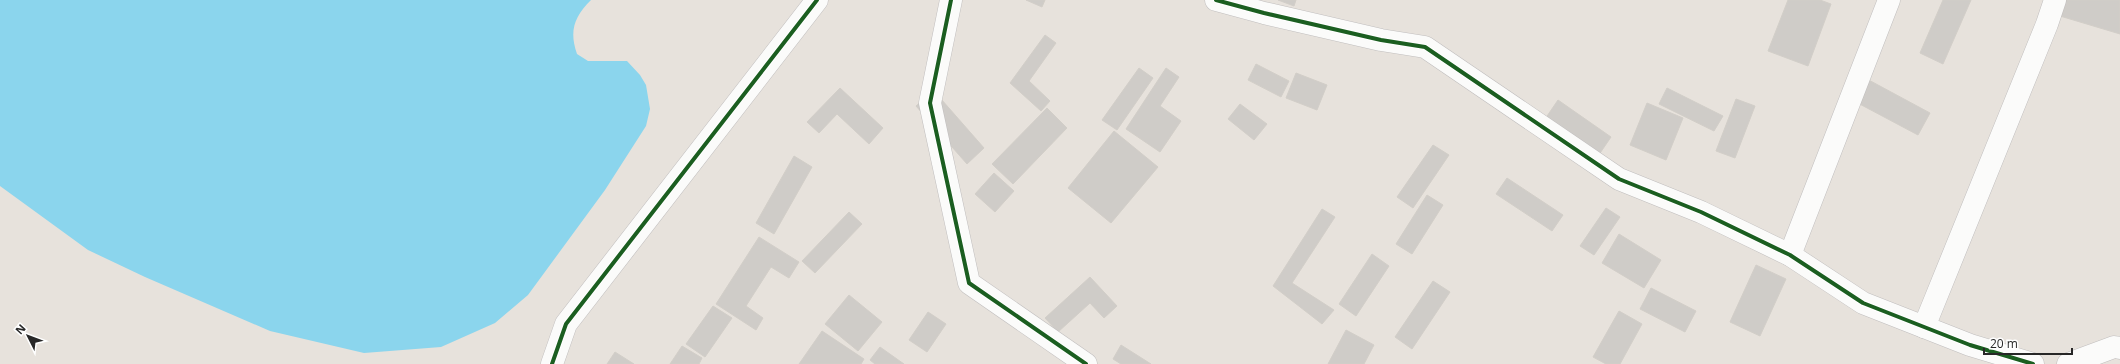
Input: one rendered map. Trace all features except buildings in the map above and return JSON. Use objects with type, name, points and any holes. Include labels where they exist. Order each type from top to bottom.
[{"type":"street","points":[[552,364],[566,324],[817,0]]},
{"type":"street","points":[[951,0],[930,103],[969,283],[1086,364]]},
{"type":"street","points":[[1216,0],[1264,14],[1373,38],[1425,47],[1619,179],[1701,212],[1790,255],[1863,303],[1970,345],[2033,364]]},
{"type":"street","points":[[1790,255],[1889,0]]},
{"type":"street","points":[[1924,327],[2047,24],[2055,0]]},
{"type":"street","points":[[2068,364],[2114,347],[2120,348]]},
{"type":"water","points":[[0,0],[591,0],[577,18],[573,31],[577,54],[588,61],[627,61],[640,75],[646,85],[650,109],[646,126],[605,190],[528,295],[495,323],[441,347],[364,353],[270,331],[145,277],[88,250],[0,186]]},
{"type":"cycle path","points":[[552,364],[566,324],[817,0]]},
{"type":"cycle path","points":[[951,0],[930,103],[969,283],[1086,364]]},
{"type":"cycle path","points":[[1216,0],[1264,13],[1381,40],[1425,47],[1619,179],[1701,212],[1790,255],[1863,303],[1970,345],[2033,364]]}]
